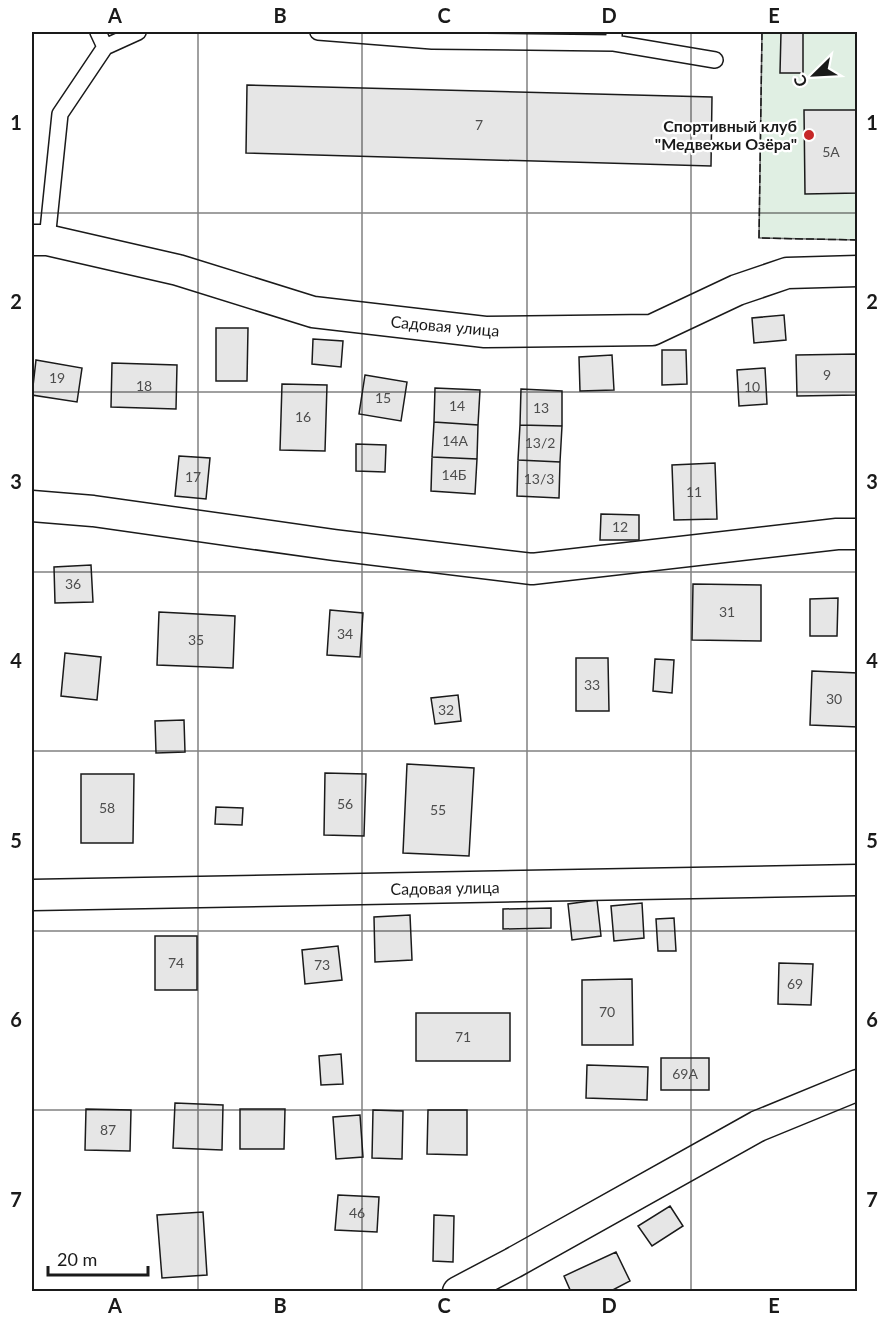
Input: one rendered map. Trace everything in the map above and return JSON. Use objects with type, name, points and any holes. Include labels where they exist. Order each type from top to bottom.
[{"type":"street","name":"Садовая улица","points":[[39,240],[178,270],[313,312],[485,332],[652,330],[737,290],[787,273],[858,270]]},
{"type":"street","points":[[32,506],[93,511],[532,570],[837,534],[858,534]]},
{"type":"street","name":"Садовая улица","points":[[32,895],[858,880]]},
{"type":"street","points":[[458,1292],[523,1258],[759,1125],[858,1085]]},
{"type":"lane","points":[[98,32],[105,47]]},
{"type":"lane","points":[[39,240],[60,114],[105,47],[138,32]]},
{"type":"lane","points":[[318,32],[432,41],[614,37],[715,60]]},
{"type":"green space","name":"Спортивный клуб \"Медвежьи Озёра\"","points":[[762,32],[857,32],[857,240],[759,238]]},
{"type":"building","points":[[781,32],[803,32],[803,73],[780,73]]},
{"type":"building","points":[[247,85],[712,97],[711,166],[246,153]]},
{"type":"building","points":[[804,110],[858,110],[858,193],[805,194]]},
{"type":"building","points":[[784,315],[786,340],[754,343],[752,318]]},
{"type":"building","points":[[216,328],[248,328],[247,381],[216,381]]},
{"type":"building","points":[[313,339],[343,341],[341,367],[312,364]]},
{"type":"building","points":[[662,350],[686,350],[687,384],[662,385]]},
{"type":"building","points":[[858,354],[858,395],[797,396],[796,355]]},
{"type":"building","points":[[612,355],[614,390],[580,391],[579,357]]},
{"type":"building","points":[[36,360],[82,368],[77,402],[32,395]]},
{"type":"building","points":[[112,363],[177,365],[176,409],[111,407]]},
{"type":"building","points":[[765,368],[767,404],[739,406],[737,370]]},
{"type":"building","points":[[365,375],[407,382],[401,421],[359,414]]},
{"type":"building","points":[[282,384],[327,385],[325,451],[280,450]]},
{"type":"building","points":[[435,388],[480,390],[478,425],[434,422]]},
{"type":"building","points":[[521,389],[562,391],[562,426],[520,425]]},
{"type":"building","points":[[434,422],[478,425],[477,459],[432,457]]},
{"type":"building","points":[[520,425],[562,426],[560,462],[518,460]]},
{"type":"building","points":[[356,444],[386,445],[385,472],[356,471]]},
{"type":"building","points":[[179,456],[210,458],[206,499],[175,496]]},
{"type":"building","points":[[432,457],[477,459],[475,494],[431,491]]},
{"type":"building","points":[[518,460],[560,462],[559,498],[517,496]]},
{"type":"building","points":[[715,463],[717,519],[674,520],[672,465]]},
{"type":"building","points":[[601,514],[639,515],[639,540],[600,540]]},
{"type":"building","points":[[91,565],[93,602],[55,603],[54,567]]},
{"type":"building","points":[[693,584],[761,585],[761,641],[692,640]]},
{"type":"building","points":[[838,598],[837,636],[810,636],[810,599]]},
{"type":"building","points":[[330,610],[363,613],[360,657],[327,655]]},
{"type":"building","points":[[159,612],[235,616],[233,668],[157,665]]},
{"type":"building","points":[[65,653],[101,657],[97,700],[61,696]]},
{"type":"building","points":[[576,658],[608,658],[609,711],[576,711]]},
{"type":"building","points":[[655,659],[674,660],[672,693],[653,691]]},
{"type":"building","points":[[812,671],[858,673],[858,727],[810,725]]},
{"type":"building","points":[[458,695],[461,721],[435,724],[431,698]]},
{"type":"building","points":[[184,720],[185,752],[156,753],[155,721]]},
{"type":"building","points":[[407,764],[474,768],[469,856],[403,853]]},
{"type":"building","points":[[325,773],[366,774],[364,836],[324,835]]},
{"type":"building","points":[[81,774],[134,774],[133,843],[81,843]]},
{"type":"building","points":[[216,807],[243,808],[242,825],[215,824]]},
{"type":"building","points":[[597,900],[601,936],[572,940],[568,904]]},
{"type":"building","points":[[642,903],[644,938],[614,941],[611,906]]},
{"type":"building","points":[[551,908],[551,928],[503,929],[503,909]]},
{"type":"building","points":[[410,915],[412,960],[375,962],[374,917]]},
{"type":"building","points":[[674,918],[676,951],[658,951],[656,919]]},
{"type":"building","points":[[155,936],[197,936],[197,990],[155,990]]},
{"type":"building","points":[[338,946],[342,980],[305,984],[302,950]]},
{"type":"building","points":[[779,963],[813,964],[811,1005],[778,1004]]},
{"type":"building","points":[[632,979],[633,1045],[582,1045],[582,980]]},
{"type":"building","points":[[416,1013],[510,1013],[510,1061],[416,1061]]},
{"type":"building","points":[[341,1054],[343,1084],[321,1085],[319,1056]]},
{"type":"building","points":[[661,1058],[709,1058],[709,1090],[661,1090]]},
{"type":"building","points":[[587,1065],[648,1067],[647,1100],[586,1098]]},
{"type":"building","points":[[175,1103],[223,1105],[222,1150],[173,1148]]},
{"type":"building","points":[[86,1109],[131,1110],[130,1151],[85,1150]]},
{"type":"building","points":[[240,1109],[285,1109],[284,1149],[240,1149]]},
{"type":"building","points":[[373,1110],[403,1111],[402,1159],[372,1158]]},
{"type":"building","points":[[428,1110],[467,1110],[467,1155],[427,1154]]},
{"type":"building","points":[[360,1115],[363,1157],[336,1159],[333,1117]]},
{"type":"building","points":[[338,1195],[379,1197],[377,1232],[335,1230]]},
{"type":"building","points":[[670,1206],[683,1226],[652,1246],[638,1226]]},
{"type":"building","points":[[203,1212],[207,1275],[162,1278],[157,1215]]},
{"type":"building","points":[[434,1215],[454,1216],[453,1262],[433,1261]]},
{"type":"building","points":[[616,1252],[630,1281],[609,1292],[571,1292],[564,1276]]},
{"type":"fence","points":[[762,32],[759,238],[858,240]]},
{"type":"place","name":"Спортивный клуб \"Медвежьи Озёра\"","points":[[809,135]]}]
